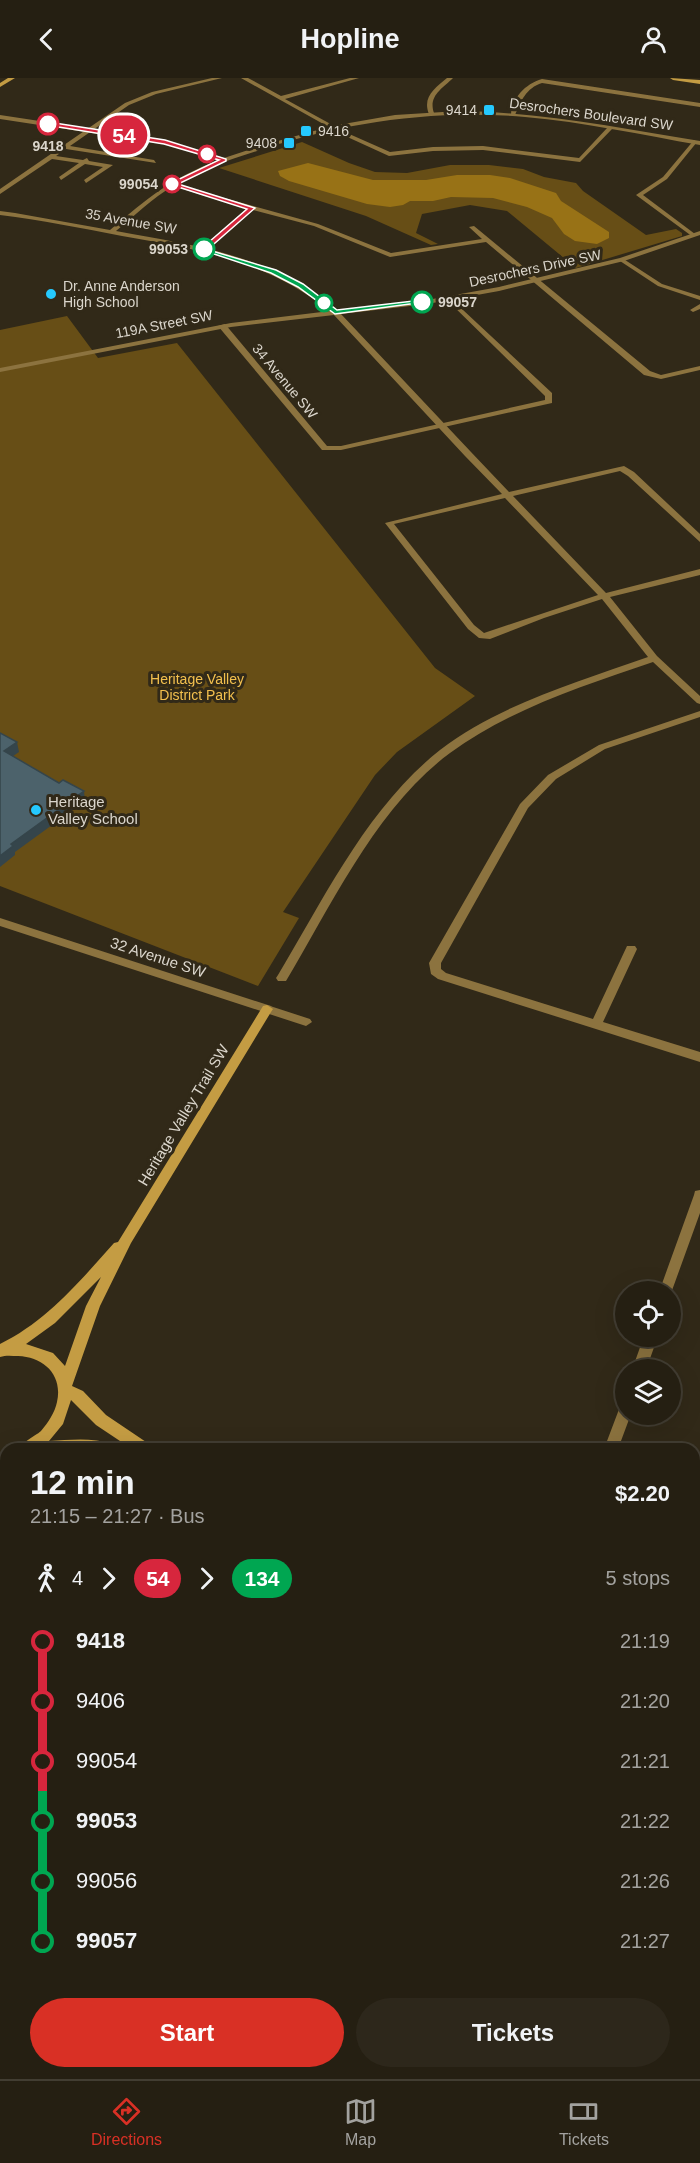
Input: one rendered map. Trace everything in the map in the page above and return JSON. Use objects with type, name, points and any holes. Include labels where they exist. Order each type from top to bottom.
[{"type":"main road","points":[[0,85],[12,78]]},
{"type":"main road","points":[[673,78],[700,82]]},
{"type":"main road","name":"Heritage Valley Trail SW","points":[[37,1443],[51,1431],[60,1418],[65,1404],[66,1387],[93,1306],[126,1239],[267,1008]]},
{"type":"main road","name":"Heritage Valley Trail SW","points":[[0,1351],[46,1324],[80,1292],[126,1239]]},
{"type":"main road","points":[[0,1351],[17,1349],[34,1352],[48,1359],[59,1371],[66,1387],[101,1420],[135,1443]]},
{"type":"street","points":[[0,192],[139,98],[219,78]]},
{"type":"street","points":[[244,78],[389,154],[441,148],[483,148],[522,151],[578,160],[584,157],[610,128]]},
{"type":"street","points":[[280,98],[356,78]]},
{"type":"street","points":[[431,113],[428,104],[430,97],[450,78]]},
{"type":"street","points":[[513,114],[519,98],[539,81],[700,105]]},
{"type":"street","points":[[0,111],[177,144],[224,160]]},
{"type":"street","name":"Desrochers Boulevard SW","points":[[111,232],[172,184],[224,160],[332,126],[381,117],[431,113],[513,114],[697,142]]},
{"type":"street","points":[[0,117],[91,129]]},
{"type":"street","points":[[697,142],[665,178],[639,195],[697,234]]},
{"type":"street","points":[[66,147],[154,162]]},
{"type":"street","points":[[61,178],[98,152]]},
{"type":"street","points":[[86,181],[124,157]]},
{"type":"street","points":[[51,158],[110,166]]},
{"type":"street","points":[[71,171],[79,172]]},
{"type":"street","points":[[87,174],[95,175]]},
{"type":"street","points":[[172,184],[332,230],[390,255],[488,240]]},
{"type":"street","points":[[204,249],[252,208]]},
{"type":"street","name":"35 Avenue SW","points":[[0,213],[204,249],[248,262],[282,276],[313,294],[335,312],[604,596],[654,658],[700,701]]},
{"type":"street","points":[[472,227],[651,375],[666,376],[700,368]]},
{"type":"street","name":"Desrochers Drive SW","points":[[335,312],[448,298],[538,281],[622,260],[697,234]]},
{"type":"street","points":[[622,260],[660,285],[700,298]]},
{"type":"street","points":[[442,426],[545,404],[550,400],[549,395],[448,298]]},
{"type":"street","name":"119A Street SW","points":[[0,370],[222,326],[335,312]]},
{"type":"street","name":"34 Avenue SW","points":[[222,326],[319,443],[330,448],[341,448],[442,426]]},
{"type":"street","points":[[700,539],[628,471],[621,468],[389,523],[475,632],[482,636],[490,636],[542,615],[604,596],[700,572]]},
{"type":"street","points":[[282,978],[362,848],[422,771],[494,721],[565,690],[654,658]]},
{"type":"street","points":[[700,714],[602,747],[552,777],[524,806],[435,963],[435,971],[442,976],[700,1057]]},
{"type":"street","name":"32 Avenue SW","points":[[0,922],[306,1022]]},
{"type":"street","points":[[596,1025],[631,949]]},
{"type":"street","points":[[670,1281],[700,1195]]},
{"type":"street","points":[[613,1443],[620,1425]]},
{"type":"green space","points":[[302,142],[375,172],[407,173],[450,165],[489,165],[523,169],[544,177],[576,183],[583,191],[646,235],[676,229],[682,233],[682,236],[576,268],[507,211],[470,205],[422,214],[416,233],[438,244],[431,245],[366,216],[219,168]]},
{"type":"green space","name":"Heritage Valley District Park","points":[[67,316],[98,358],[177,343],[435,668],[475,696],[397,752],[375,775],[283,912],[299,918],[258,986],[0,886],[0,330]]},
{"type":"shaded area","points":[[308,163],[373,180],[426,180],[457,175],[490,175],[510,178],[556,193],[561,201],[609,232],[609,238],[597,244],[575,241],[564,234],[552,218],[527,207],[493,198],[451,197],[433,201],[410,201],[403,205],[390,207],[367,204],[289,181],[280,176],[278,171]]},
{"type":"building","name":"Heritage Valley School","points":[[0,733],[17,742],[4,751],[59,783],[63,780],[84,791],[11,844],[13,846],[0,856]]},
{"type":"bus line","name":"54","points":[[48,124],[165,142],[224,160],[172,184],[252,208],[204,249]]},
{"type":"bus line","name":"134","points":[[204,249],[226,254],[274,272],[301,286],[335,312],[422,302]]},
{"type":"place","name":"9414","points":[[489,110]]},
{"type":"place","name":"9418","points":[[48,124]]},
{"type":"place","name":"9416","points":[[306,131]]},
{"type":"place","name":"9408","points":[[289,143]]},
{"type":"place","name":"99054","points":[[172,184]]},
{"type":"place","name":"99053","points":[[204,249]]},
{"type":"place","name":"Dr. Anne Anderson High School","points":[[51,294]]},
{"type":"place","name":"99057","points":[[422,302]]},
{"type":"place","name":"Heritage Valley School","points":[[36,810]]}]
